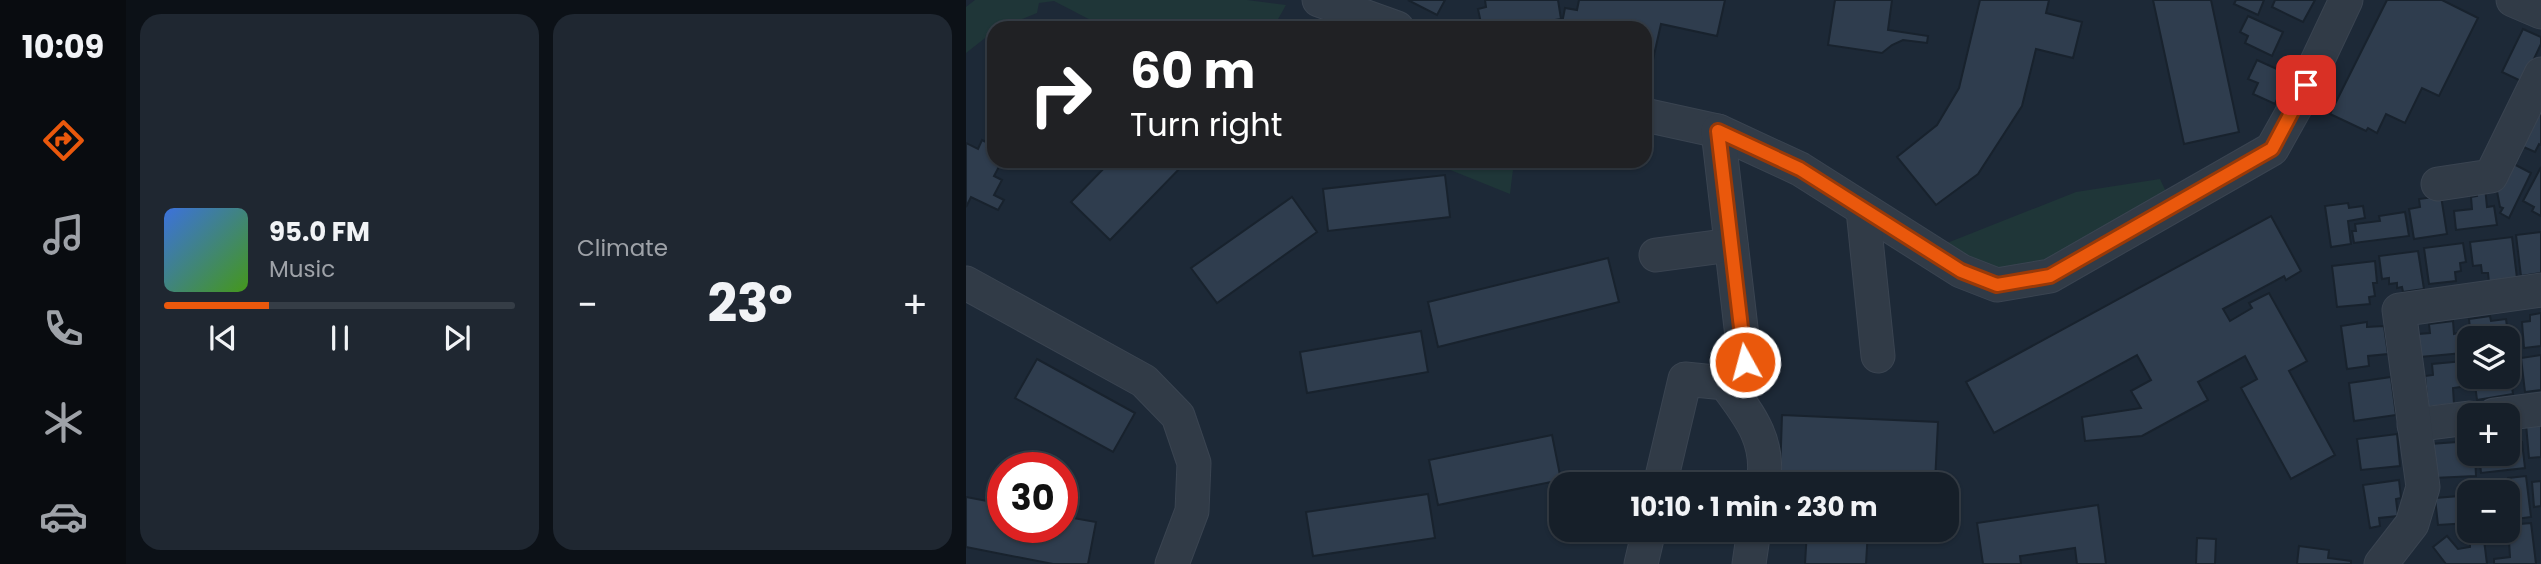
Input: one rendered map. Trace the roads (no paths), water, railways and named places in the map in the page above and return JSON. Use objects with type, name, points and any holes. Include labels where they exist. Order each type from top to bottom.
[{"type":"street","points":[[1319,0],[1378,21]]},
{"type":"street","points":[[1652,117],[1718,131],[1800,169],[1961,271],[1997,285],[2050,276],[2272,149],[2296,106],[2346,0]]},
{"type":"street","points":[[2513,0],[2541,12]]},
{"type":"street","points":[[2438,184],[2491,176],[2541,74]]},
{"type":"street","points":[[1718,131],[1745,362],[1726,383]]},
{"type":"street","points":[[1863,210],[1878,356]]},
{"type":"street","points":[[1656,255],[1731,245]]},
{"type":"street","points":[[966,283],[1144,381],[1178,416],[1194,463],[1193,499],[1192,511],[1172,564]]},
{"type":"street","points":[[2381,564],[2412,524],[2423,487],[2399,310],[2541,290]]},
{"type":"street","points":[[1663,472],[1685,379],[1726,383],[1754,421],[1766,465],[1765,472]]},
{"type":"street","points":[[2520,412],[2541,409]]},
{"type":"street","points":[[2414,425],[2457,420]]},
{"type":"street","points":[[1641,564],[1646,542]]},
{"type":"street","points":[[1749,564],[1752,542]]}]
